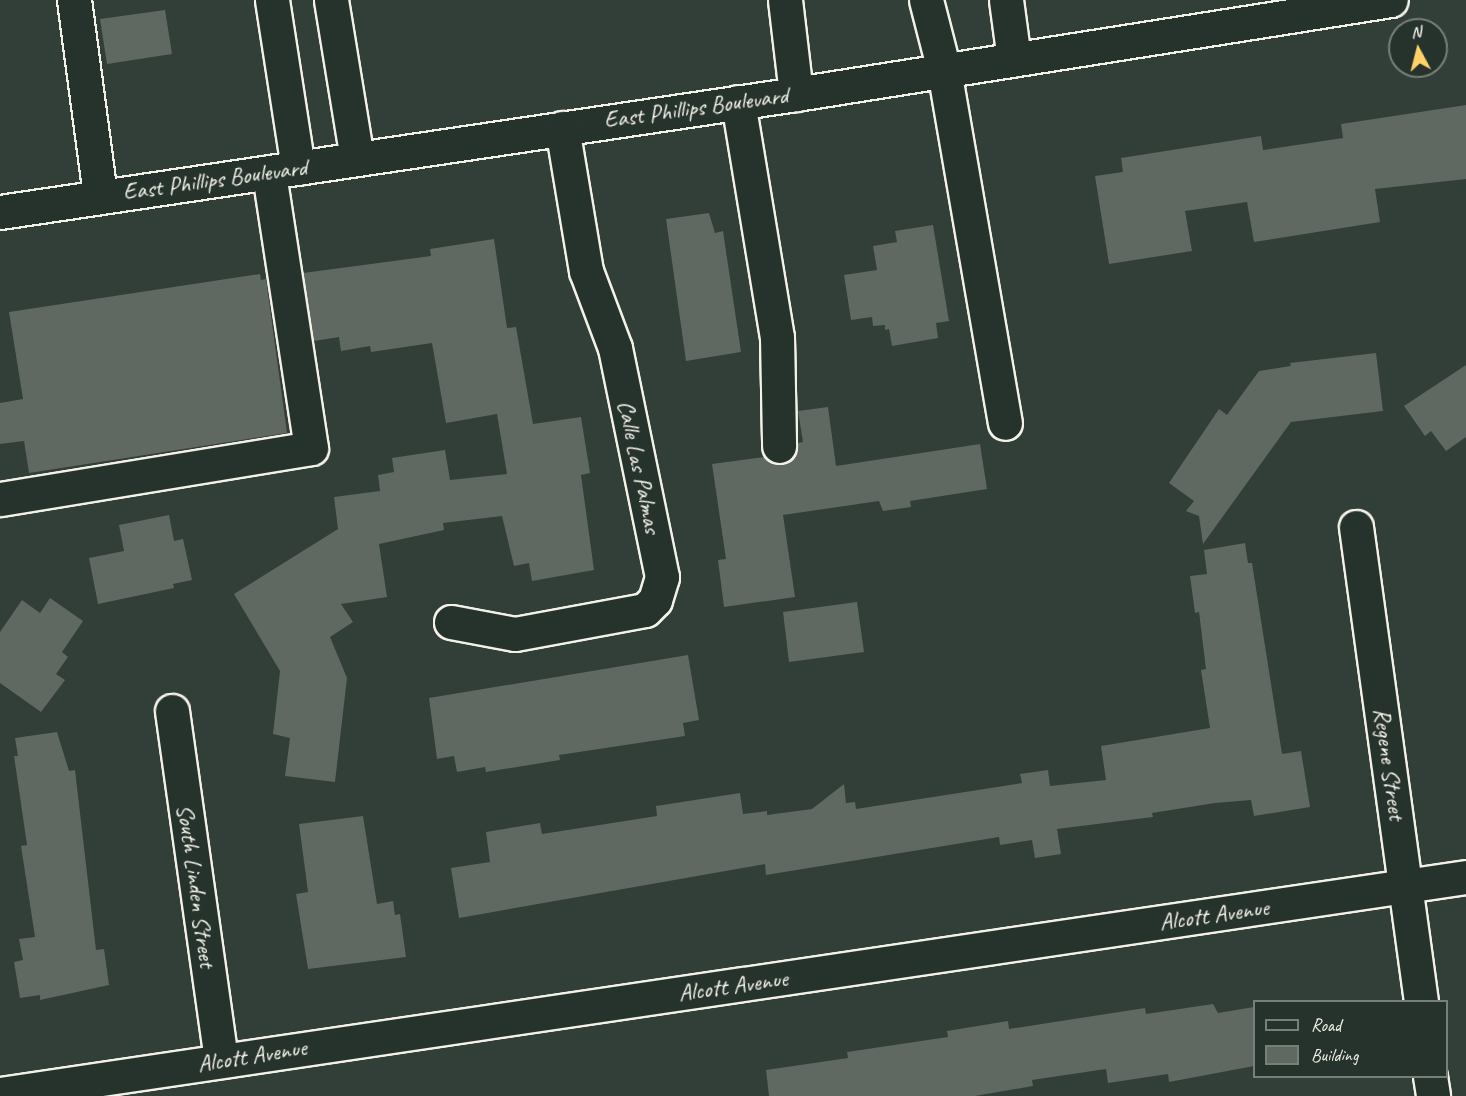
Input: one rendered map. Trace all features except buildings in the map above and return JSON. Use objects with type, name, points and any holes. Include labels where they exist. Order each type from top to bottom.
[{"type":"street","points":[[74,0],[100,196]]},
{"type":"street","points":[[0,499],[311,448],[284,170],[272,0]]},
{"type":"street","points":[[331,0],[357,159]]},
{"type":"street","points":[[785,0],[796,94]]},
{"type":"street","points":[[926,0],[944,70],[1005,423]]},
{"type":"street","points":[[1006,0],[1014,59]]},
{"type":"street","name":"East Phillips Boulevard","points":[[0,212],[796,94],[1014,59],[1213,14],[1391,0]]},
{"type":"street","points":[[738,102],[777,337],[779,446]]},
{"type":"street","name":"Calle Las Palmas","points":[[451,622],[515,634],[645,610],[655,600],[662,578],[615,348],[586,271],[562,128]]},
{"type":"street","name":"Regene Street","points":[[1356,527],[1420,1000]]},
{"type":"street","name":"South Linden Street","points":[[172,711],[220,1061]]},
{"type":"street","name":"Alcott Avenue","points":[[0,1094],[1466,877]]},
{"type":"street","points":[[1430,1078],[1433,1096]]}]
